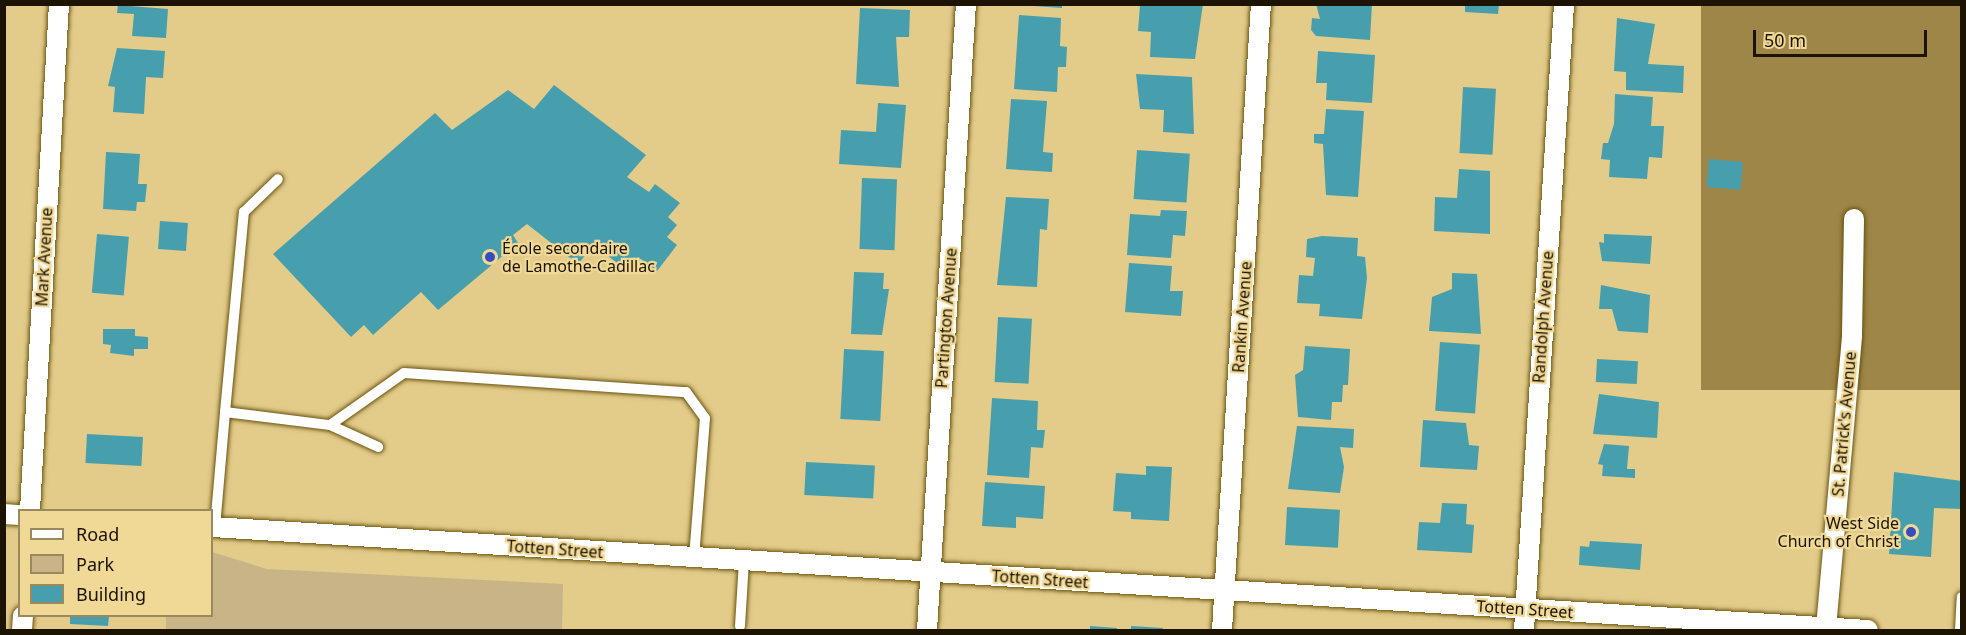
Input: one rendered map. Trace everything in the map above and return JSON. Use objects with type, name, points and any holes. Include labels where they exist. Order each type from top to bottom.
[{"type":"street","name":"Mark Avenue","points":[[30,509],[59,4]]},
{"type":"street","name":"Partington Avenue","points":[[927,630],[966,4]]},
{"type":"street","name":"Rankin Avenue","points":[[1222,630],[1261,4]]},
{"type":"street","name":"Randolph Avenue","points":[[1524,630],[1564,4]]},
{"type":"street","name":"St. Patrick's Avenue","points":[[1822,629],[1852,335],[1854,219]]},
{"type":"street","name":"Totten Street","points":[[213,527],[1822,629],[1869,630]]},
{"type":"lane","points":[[213,527],[244,212],[278,179]]},
{"type":"lane","points":[[330,425],[404,373],[686,392],[705,418],[694,557]]},
{"type":"lane","points":[[225,412],[330,425],[378,447]]},
{"type":"lane","points":[[740,626],[744,560]]},
{"type":"lane","points":[[1960,630],[1962,597]]},
{"type":"green space","points":[[213,552],[267,569],[563,584],[562,630],[166,630],[166,617],[213,617]]},
{"type":"shaded area","points":[[1701,5],[1961,5],[1961,390],[1701,390]]},
{"type":"building","points":[[1034,4],[1062,4],[1062,8],[1034,6]]},
{"type":"building","points":[[1203,4],[1195,59],[1150,57],[1151,32],[1138,31],[1140,5]]},
{"type":"building","points":[[1316,4],[1372,4],[1370,40],[1316,36],[1311,30],[1312,18],[1320,19]]},
{"type":"building","points":[[1465,4],[1499,4],[1498,14],[1465,12]]},
{"type":"building","points":[[118,5],[168,9],[166,38],[132,36],[134,14],[117,13]]},
{"type":"building","points":[[860,8],[910,10],[909,37],[896,37],[899,87],[856,84]]},
{"type":"building","points":[[1019,15],[1061,18],[1060,46],[1067,47],[1066,67],[1058,67],[1057,92],[1014,89]]},
{"type":"building","points":[[1617,18],[1655,24],[1648,64],[1684,66],[1683,93],[1626,90],[1626,72],[1614,71]]},
{"type":"building","points":[[117,48],[165,51],[163,78],[146,77],[144,114],[113,112],[115,87],[108,86]]},
{"type":"building","points":[[1318,51],[1375,55],[1372,103],[1326,100],[1327,83],[1316,83]]},
{"type":"building","points":[[1136,74],[1192,77],[1194,134],[1163,132],[1164,110],[1140,109]]},
{"type":"building","points":[[554,85],[646,155],[627,177],[649,192],[655,184],[680,203],[668,217],[677,225],[667,237],[677,245],[657,271],[638,257],[626,270],[594,245],[578,264],[527,224],[513,235],[518,243],[438,310],[421,292],[373,335],[364,325],[351,337],[273,254],[435,113],[452,130],[508,90],[534,109]]},
{"type":"building","points":[[1463,87],[1496,89],[1493,155],[1460,153]]},
{"type":"building","points":[[1615,94],[1653,97],[1651,126],[1664,126],[1662,158],[1649,157],[1647,179],[1609,177],[1610,160],[1601,159],[1603,143],[1608,143],[1614,124]]},
{"type":"building","points":[[1011,99],[1047,101],[1043,152],[1053,153],[1052,172],[1006,169]]},
{"type":"building","points":[[878,103],[906,105],[901,168],[839,164],[841,130],[876,132]]},
{"type":"building","points":[[1326,109],[1364,111],[1358,197],[1326,195],[1323,144],[1314,143],[1314,134],[1324,134]]},
{"type":"building","points":[[1137,150],[1190,154],[1186,203],[1134,199]]},
{"type":"building","points":[[106,152],[140,154],[138,184],[147,184],[145,202],[137,202],[136,211],[103,209]]},
{"type":"building","points":[[1709,159],[1743,162],[1740,190],[1707,187]]},
{"type":"building","points":[[1459,169],[1490,171],[1490,234],[1434,231],[1435,197],[1457,198]]},
{"type":"building","points":[[862,178],[897,179],[895,250],[860,249]]},
{"type":"building","points":[[1006,197],[1049,199],[1047,230],[1040,229],[1037,287],[997,285]]},
{"type":"building","points":[[1161,210],[1187,211],[1185,236],[1173,235],[1171,258],[1127,255],[1130,214],[1160,216]]},
{"type":"building","points":[[160,221],[188,223],[186,251],[158,249]]},
{"type":"building","points":[[97,234],[129,237],[124,296],[92,293]]},
{"type":"building","points":[[1604,234],[1652,236],[1650,264],[1602,261],[1599,242],[1604,243]]},
{"type":"building","points":[[1322,236],[1358,238],[1357,256],[1365,257],[1367,278],[1362,319],[1319,316],[1320,304],[1297,303],[1299,275],[1313,276],[1315,258],[1306,257],[1307,239]]},
{"type":"building","points":[[1129,263],[1172,266],[1170,291],[1183,291],[1181,316],[1125,312]]},
{"type":"building","points":[[854,272],[884,273],[883,289],[889,289],[882,335],[851,334]]},
{"type":"building","points":[[1452,273],[1477,274],[1481,334],[1429,331],[1432,297],[1452,289]]},
{"type":"building","points":[[1601,285],[1650,295],[1648,333],[1618,331],[1612,309],[1599,309]]},
{"type":"building","points":[[998,317],[1032,319],[1029,384],[995,382]]},
{"type":"building","points":[[103,329],[135,329],[135,336],[148,337],[148,349],[134,349],[134,356],[110,353],[111,345],[103,344]]},
{"type":"building","points":[[1440,342],[1480,345],[1475,414],[1435,411]]},
{"type":"building","points":[[1305,346],[1350,349],[1348,385],[1343,385],[1342,402],[1332,402],[1331,420],[1298,417],[1295,375],[1303,370]]},
{"type":"building","points":[[844,349],[884,351],[880,421],[840,419]]},
{"type":"building","points":[[1597,359],[1638,361],[1637,384],[1596,382]]},
{"type":"building","points":[[1599,394],[1659,402],[1657,438],[1593,434]]},
{"type":"building","points":[[992,398],[1038,401],[1037,430],[1045,430],[1043,448],[1031,447],[1029,478],[987,475]]},
{"type":"building","points":[[1423,420],[1466,423],[1469,445],[1479,446],[1477,470],[1420,467]]},
{"type":"building","points":[[1297,426],[1354,429],[1353,448],[1340,447],[1344,467],[1340,493],[1288,489]]},
{"type":"building","points":[[87,434],[143,437],[141,466],[85,463]]},
{"type":"building","points":[[1604,444],[1629,446],[1627,469],[1635,469],[1635,478],[1602,476],[1603,465],[1598,464]]},
{"type":"building","points":[[806,462],[875,466],[873,499],[804,495]]},
{"type":"building","points":[[1146,466],[1172,467],[1169,521],[1131,519],[1131,512],[1113,511],[1116,473],[1146,475]]},
{"type":"building","name":"West Side Church of Christ","points":[[1894,472],[1962,481],[1962,509],[1934,508],[1931,557],[1889,554]]},
{"type":"building","points":[[985,482],[1045,486],[1043,519],[1016,517],[1016,528],[982,526]]},
{"type":"building","points":[[1442,503],[1467,504],[1466,524],[1474,525],[1472,553],[1417,550],[1419,522],[1440,523]]},
{"type":"building","points":[[1287,507],[1340,510],[1338,548],[1285,545]]},
{"type":"building","points":[[1590,541],[1642,544],[1640,570],[1579,565],[1580,546],[1589,547]]},
{"type":"building","points":[[70,617],[109,617],[108,626],[70,624]]},
{"type":"building","points":[[1090,626],[1117,628],[1117,630],[1090,630]]},
{"type":"building","points":[[1131,626],[1163,628],[1162,630],[1131,630]]},
{"type":"place","name":"École secondaire de Lamothe-Cadillac","points":[[490,257]]},
{"type":"place","name":"West Side Church of Christ","points":[[1911,532]]}]
